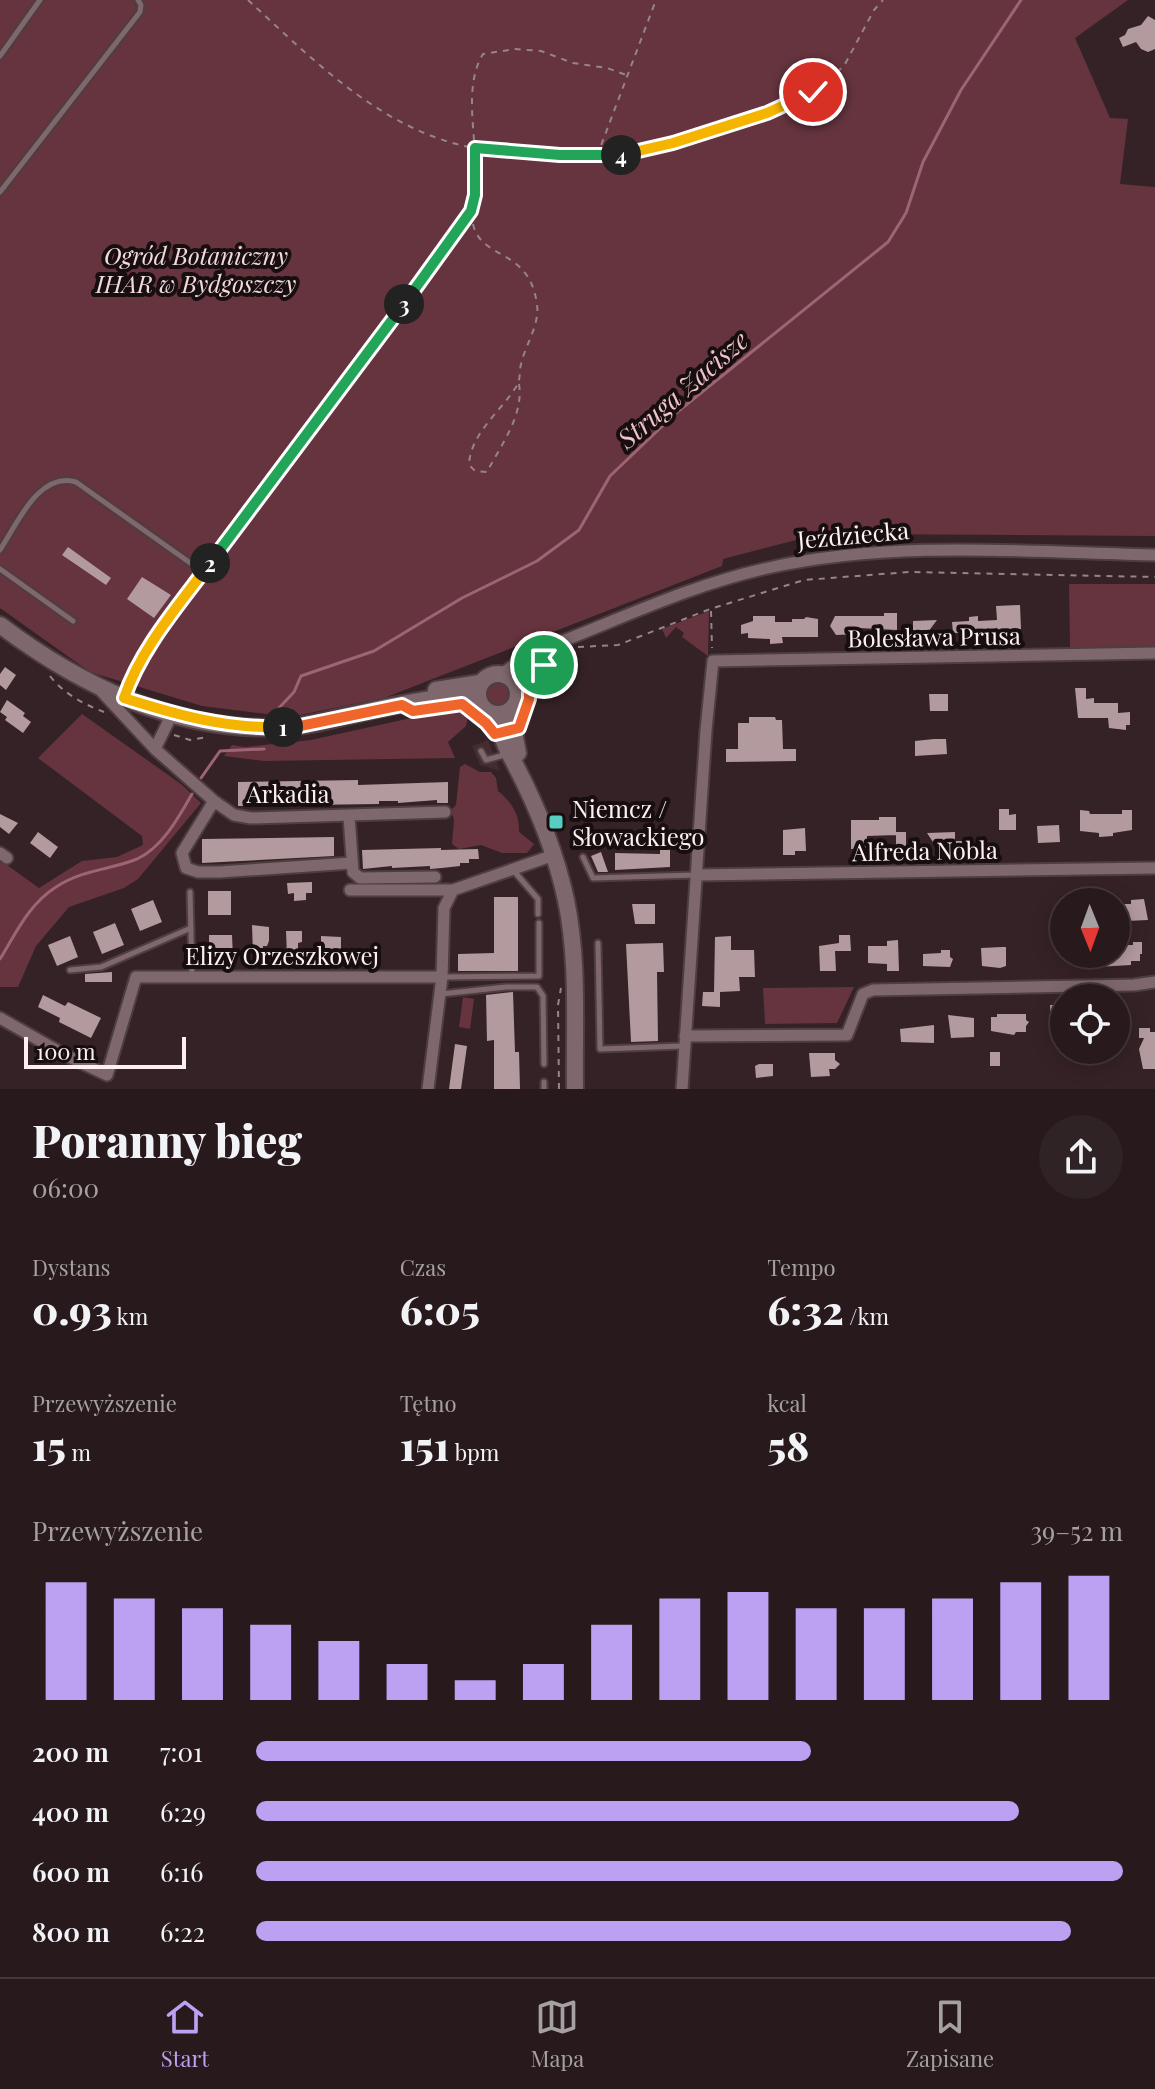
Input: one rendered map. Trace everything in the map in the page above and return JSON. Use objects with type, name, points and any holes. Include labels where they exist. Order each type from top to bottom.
[{"type":"street","name":"Jeździecka","points":[[523,683],[531,666],[570,644],[720,580],[766,568],[837,555],[878,552],[1155,555]]},
{"type":"street","points":[[0,625],[44,658],[98,688],[172,714],[220,724],[300,726],[479,691]]},
{"type":"street","name":"Jeździecka","points":[[502,674],[535,649],[570,644]]},
{"type":"street","name":"Bolesława Prusa","points":[[713,661],[1155,653]]},
{"type":"street","points":[[682,1089],[713,661]]},
{"type":"street","points":[[520,771],[510,710],[523,683],[502,674],[488,676],[479,691],[481,706],[493,714],[554,855],[572,937],[575,1089]]},
{"type":"street","name":"Arkadia","points":[[98,688],[155,749],[234,815],[251,818],[445,812]]},
{"type":"street","points":[[493,714],[510,710]]},
{"type":"street","points":[[155,749],[172,714]]},
{"type":"street","points":[[214,801],[182,853],[186,868],[198,872],[219,872],[352,863]]},
{"type":"street","points":[[349,816],[353,872],[360,878],[435,877]]},
{"type":"street","points":[[350,890],[453,890],[554,855]]},
{"type":"street","name":"Alfreda Nobla","points":[[696,875],[1155,868]]},
{"type":"street","points":[[428,1089],[442,977],[444,908],[453,890]]},
{"type":"street","name":"Elizy Orzeszkowej","points":[[0,1018],[107,1075],[136,977],[442,977]]},
{"type":"street","points":[[684,1041],[847,1035],[863,994],[873,990],[1134,985],[1155,982]]},
{"type":"lane","points":[[0,56],[40,0]]},
{"type":"lane","points":[[0,192],[140,12],[138,0]]},
{"type":"lane","points":[[124,698],[153,641],[471,211],[475,195],[475,148]]},
{"type":"lane","points":[[0,550],[41,490],[64,478],[76,482],[203,573]]},
{"type":"lane","points":[[0,569],[73,621]]},
{"type":"lane","points":[[481,751],[486,760],[509,753]]},
{"type":"lane","points":[[583,857],[593,878],[696,875]]},
{"type":"lane","points":[[513,869],[538,899],[538,914]]},
{"type":"lane","points":[[190,892],[192,977]]},
{"type":"lane","points":[[442,977],[539,976],[539,923]]},
{"type":"lane","points":[[70,970],[101,967],[191,928]]},
{"type":"lane","points":[[598,943],[600,1049],[684,1041]]},
{"type":"lane","points":[[440,994],[537,987],[543,996],[544,1064]]},
{"type":"path","points":[[248,0],[320,64],[404,125],[475,148],[597,156],[627,155],[673,143],[767,113],[813,92],[844,66],[874,10],[883,0]]},
{"type":"path","points":[[597,156],[656,0]]},
{"type":"path","points":[[475,148],[472,109],[476,72],[483,54],[515,49],[541,51],[573,63],[607,68],[629,76]]},
{"type":"path","points":[[471,211],[478,239],[521,266],[533,283],[538,310],[521,365],[521,398],[511,426],[487,472],[475,471],[469,465],[469,456],[482,431],[519,384]]},
{"type":"path","points":[[570,644],[618,645],[710,609],[804,580],[882,573],[1155,577]]},
{"type":"path","points":[[710,609],[713,661]]},
{"type":"path","points":[[513,730],[519,728],[529,699],[523,683]]},
{"type":"shaded area","points":[[488,740],[500,771],[480,765],[472,746]]},
{"type":"green space","name":"Ogród Botaniczny IHAR w Bydgoszczy","points":[[0,0],[1128,0],[1075,38],[1110,118],[1128,119],[1120,184],[1155,187],[1155,536],[849,534],[796,540],[723,559],[722,566],[384,698],[290,717],[202,706],[90,672],[0,608]]},
{"type":"green space","points":[[1069,584],[1155,584],[1155,647],[1070,647]]},
{"type":"green space","points":[[709,611],[708,656],[682,637],[684,633],[676,627],[666,638],[662,629]]},
{"type":"green space","points":[[498,681],[507,685],[511,694],[507,703],[498,707],[489,703],[485,694],[489,685]]},
{"type":"green space","points":[[461,707],[468,716],[466,726],[448,742],[455,758],[264,761],[224,756],[232,745],[245,747],[311,740]]},
{"type":"green space","points":[[82,714],[181,784],[201,803],[138,879],[124,888],[69,907],[36,946],[18,987],[0,987],[0,860],[39,888],[82,861],[117,857],[143,845],[142,836],[38,758]]},
{"type":"green space","points":[[465,764],[480,772],[491,772],[496,778],[498,791],[516,814],[519,832],[534,844],[527,853],[502,853],[481,845],[459,849],[452,844],[454,820],[451,810],[456,805],[460,767]]},
{"type":"green space","points":[[854,987],[837,1023],[765,1024],[763,988]]},
{"type":"green space","points":[[463,997],[474,999],[470,1029],[459,1027]]},
{"type":"building","points":[[1148,16],[1155,20],[1155,49],[1148,52],[1136,42],[1123,47],[1119,38],[1128,29],[1141,25]]},
{"type":"building","points":[[68,547],[111,578],[106,585],[62,555]]},
{"type":"building","points":[[142,577],[171,595],[154,618],[127,599]]},
{"type":"building","points":[[1020,605],[1021,629],[1011,629],[1011,636],[997,637],[997,632],[953,633],[952,622],[969,621],[969,617],[978,616],[978,621],[997,620],[996,606]]},
{"type":"building","points":[[884,613],[897,613],[897,630],[859,628],[859,634],[836,635],[830,626],[835,616],[884,616]]},
{"type":"building","points":[[753,616],[775,616],[775,622],[792,622],[792,619],[806,617],[818,619],[818,637],[782,637],[783,643],[770,644],[770,639],[748,638],[748,633],[741,634],[741,625],[753,621]]},
{"type":"building","points":[[937,620],[928,632],[928,641],[913,640],[913,621]]},
{"type":"building","points":[[5,667],[16,675],[6,690],[0,685],[0,674]]},
{"type":"building","points":[[1075,688],[1086,688],[1086,699],[1094,698],[1094,703],[1118,703],[1118,713],[1130,712],[1130,725],[1126,725],[1126,730],[1109,728],[1108,718],[1078,718]]},
{"type":"building","points":[[929,694],[948,694],[948,711],[930,711]]},
{"type":"building","points":[[7,700],[25,713],[23,716],[31,722],[23,733],[5,720],[7,717],[0,712]]},
{"type":"building","points":[[749,717],[782,720],[783,749],[796,749],[796,761],[726,762],[726,749],[738,749],[738,723],[749,723]]},
{"type":"building","points":[[946,739],[947,754],[915,756],[915,741]]},
{"type":"building","points":[[358,780],[358,785],[448,782],[448,803],[437,803],[437,800],[238,806],[238,782]]},
{"type":"building","points":[[999,809],[1009,809],[1009,815],[1016,814],[1016,830],[999,830]]},
{"type":"building","points":[[1080,810],[1089,811],[1090,814],[1122,814],[1122,810],[1132,810],[1132,830],[1099,837],[1099,833],[1080,831]]},
{"type":"building","points":[[0,814],[18,823],[9,834],[0,827]]},
{"type":"building","points":[[879,817],[896,817],[896,835],[867,836],[867,848],[851,849],[851,820],[879,820]]},
{"type":"building","points":[[1059,825],[1060,842],[1038,843],[1037,826]]},
{"type":"building","points":[[805,828],[806,851],[783,855],[783,830]]},
{"type":"building","points":[[38,832],[58,847],[50,858],[30,843]]},
{"type":"building","points":[[896,832],[906,832],[906,849],[896,849]]},
{"type":"building","points":[[955,832],[955,841],[963,841],[964,851],[937,848],[927,833]]},
{"type":"building","points":[[334,837],[334,856],[202,863],[202,839]]},
{"type":"building","points":[[478,849],[479,859],[442,868],[392,866],[363,869],[362,850]]},
{"type":"building","points":[[660,850],[670,850],[670,867],[615,870],[615,853],[660,854]]},
{"type":"building","points":[[601,852],[608,872],[598,872],[591,856]]},
{"type":"building","points":[[312,882],[312,893],[306,893],[306,900],[294,901],[294,893],[288,894],[287,883]]},
{"type":"building","points":[[208,891],[231,891],[231,915],[208,915]]},
{"type":"building","points":[[494,897],[518,897],[518,971],[458,971],[458,954],[494,953]]},
{"type":"building","points":[[1144,899],[1148,920],[1130,921],[1131,900]]},
{"type":"building","points":[[153,900],[162,922],[140,931],[131,909]]},
{"type":"building","points":[[632,904],[655,904],[655,924],[635,924]]},
{"type":"building","points":[[115,923],[124,945],[102,954],[93,932]]},
{"type":"building","points":[[252,925],[269,927],[269,941],[267,946],[263,946],[263,955],[253,955]]},
{"type":"building","points":[[286,931],[302,931],[298,956],[287,956]]},
{"type":"building","points":[[209,935],[232,935],[233,958],[209,958]]},
{"type":"building","points":[[839,935],[850,935],[851,951],[835,951],[836,971],[820,971],[819,946],[839,943]]},
{"type":"building","points":[[70,936],[78,957],[57,966],[48,945]]},
{"type":"building","points":[[321,936],[341,937],[338,957],[321,957]]},
{"type":"building","points":[[731,936],[731,950],[754,950],[755,977],[739,977],[740,991],[720,992],[720,1007],[702,1006],[703,992],[714,992],[715,937]]},
{"type":"building","points":[[898,940],[899,971],[887,971],[887,964],[868,963],[868,946],[887,946],[887,941]]},
{"type":"building","points":[[1133,942],[1142,942],[1142,954],[1140,961],[1131,961],[1130,965],[1130,945]]},
{"type":"building","points":[[663,943],[664,972],[657,972],[658,1041],[631,1042],[626,944]]},
{"type":"building","points":[[1006,947],[1006,966],[982,966],[981,948]]},
{"type":"building","points":[[941,950],[950,950],[953,959],[950,967],[923,966],[923,954],[941,953]]},
{"type":"building","points":[[112,972],[112,982],[85,982],[85,974]]},
{"type":"building","points":[[513,992],[520,1089],[494,1089],[494,1040],[487,1041],[486,995]]},
{"type":"building","points":[[43,995],[65,1006],[68,1002],[101,1018],[91,1038],[38,1007]]},
{"type":"building","points":[[997,1014],[1026,1014],[1029,1022],[1026,1032],[1016,1032],[1014,1035],[991,1031],[991,1017],[997,1017]]},
{"type":"building","points":[[948,1015],[974,1018],[974,1037],[951,1038]]},
{"type":"building","points":[[934,1025],[934,1043],[901,1042],[900,1029]]},
{"type":"building","points":[[1139,1028],[1150,1028],[1150,1032],[1155,1032],[1155,1069],[1143,1069],[1139,1049],[1144,1038],[1139,1038]]},
{"type":"building","points":[[455,1044],[467,1046],[461,1089],[449,1089]]},
{"type":"building","points":[[990,1052],[1000,1052],[1000,1066],[990,1066]]},
{"type":"building","points":[[809,1053],[835,1053],[835,1060],[840,1064],[835,1069],[829,1069],[830,1076],[811,1077]]},
{"type":"building","points":[[773,1064],[773,1076],[756,1078],[755,1066]]},
{"type":"waterway","name":"Struga Zacisze","points":[[278,709],[294,692],[301,676],[374,651],[462,598],[537,561],[579,530],[610,476],[676,413],[888,242],[906,213],[923,162],[961,90],[1021,0]]},
{"type":"waterway","name":"Struga Zacisze","points":[[201,778],[220,751],[264,749]]},
{"type":"waterway","name":"Struga Zacisze","points":[[0,959],[24,920],[46,894],[77,877],[127,863],[146,854],[169,831],[192,794]]},
{"type":"place","name":"Niemcz / Słowackiego","points":[[556,822]]},
{"type":"route","points":[[544,665],[534,672],[529,681],[529,699],[519,728],[495,734],[462,704],[413,711],[402,705],[300,726],[239,727],[194,720],[124,698],[153,641],[465,222],[475,195],[475,148],[560,155],[627,155],[767,113],[813,92]]}]
